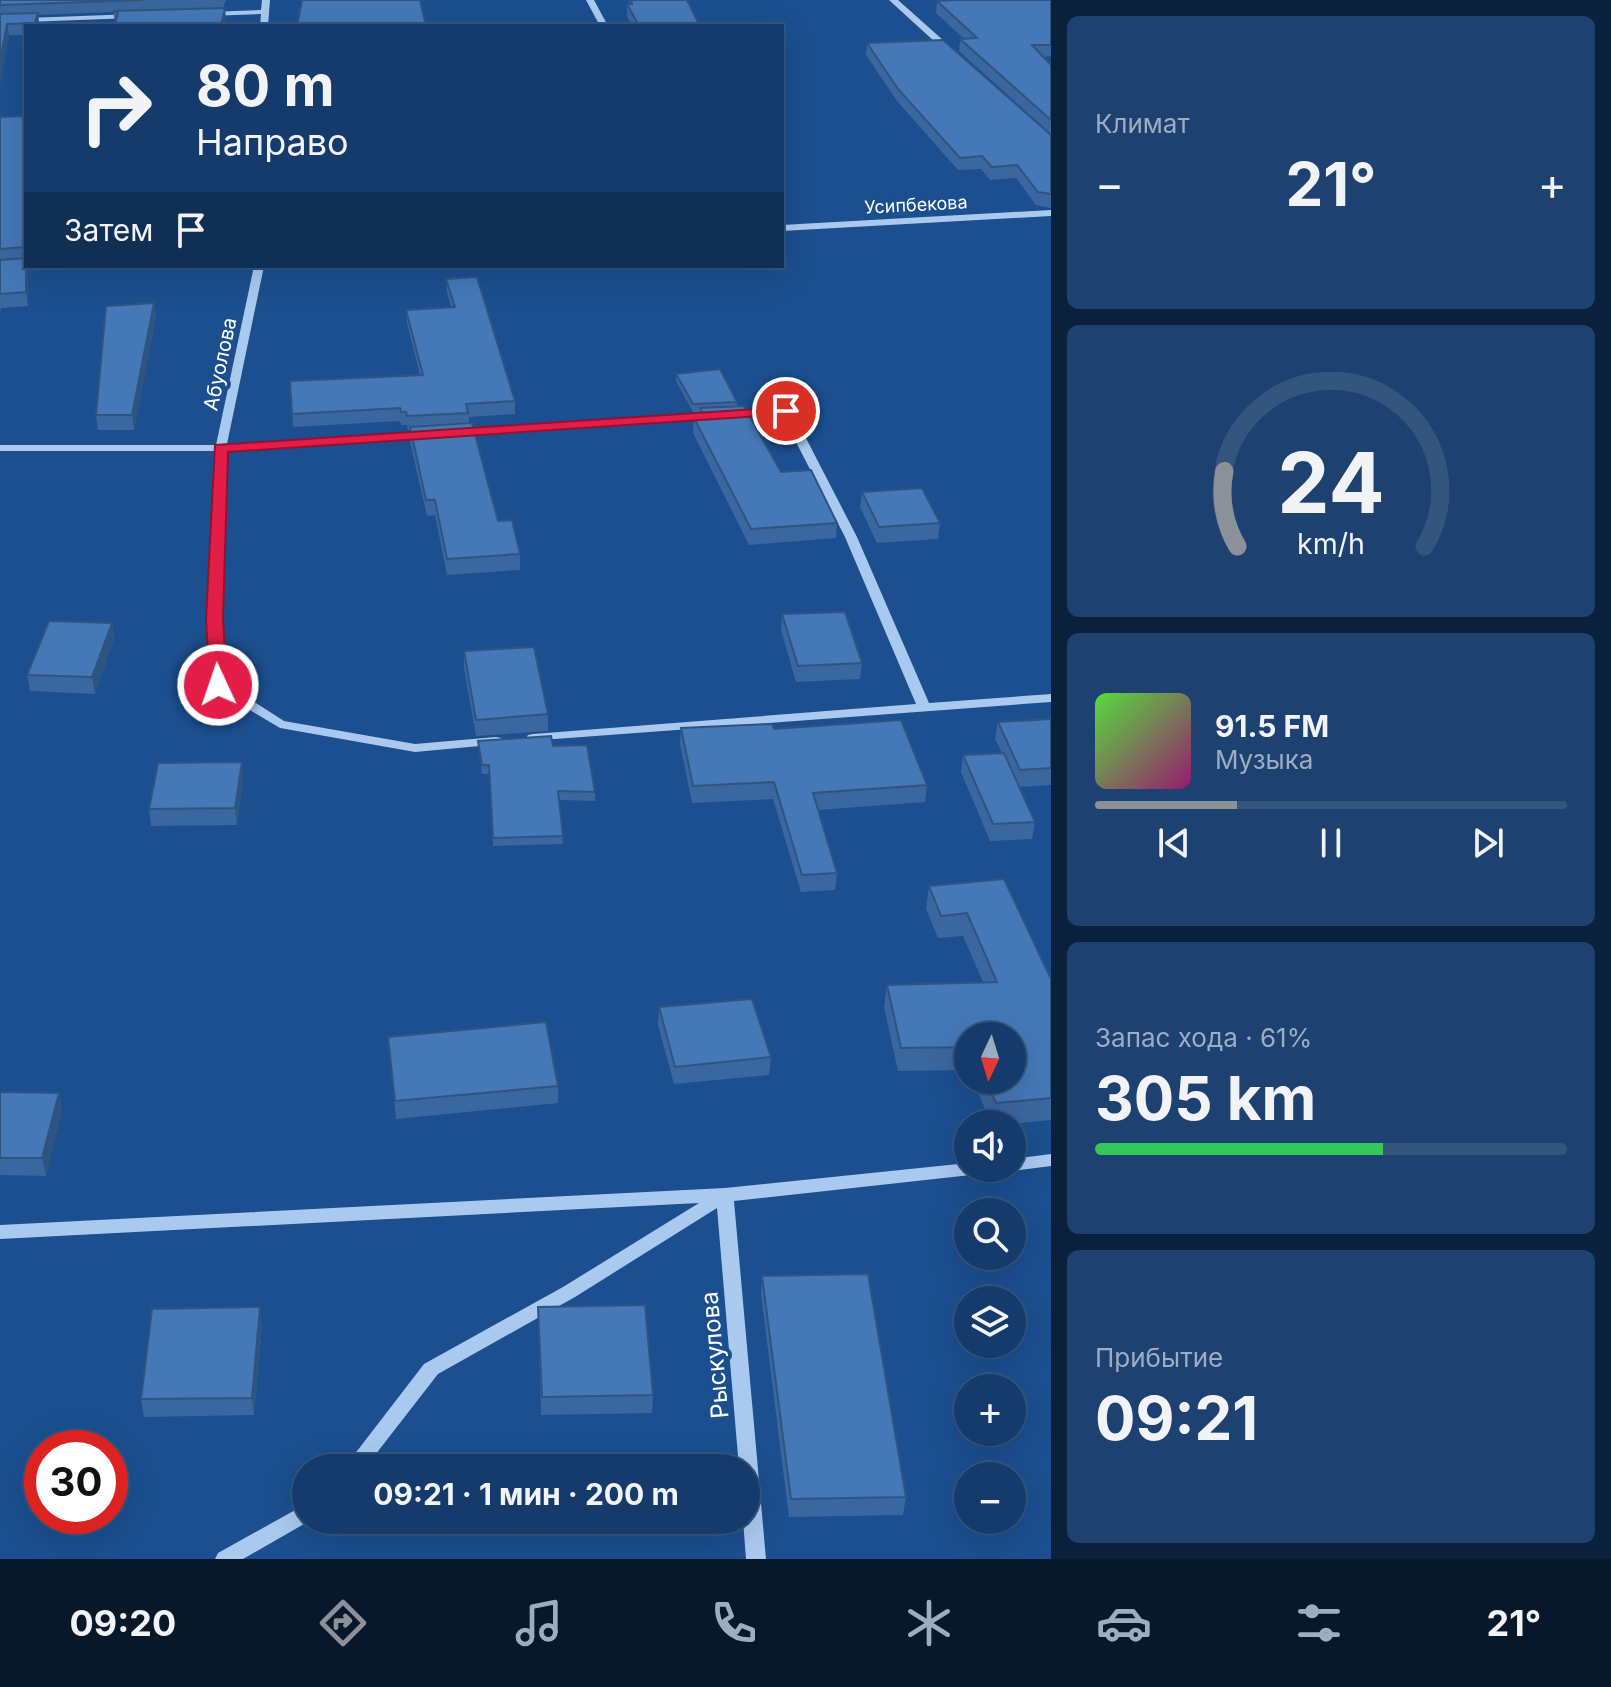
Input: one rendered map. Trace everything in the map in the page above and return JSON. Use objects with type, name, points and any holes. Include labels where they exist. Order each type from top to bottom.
[{"type":"street","points":[[264,24],[266,0]]},
{"type":"street","points":[[590,0],[603,24]]},
{"type":"street","points":[[893,0],[961,61]]},
{"type":"street","points":[[202,14],[264,12]]},
{"type":"street","points":[[0,21],[140,16]]},
{"type":"street","name":"Усипбекова","points":[[784,228],[1051,213]]},
{"type":"street","name":"Абуолова","points":[[259,268],[221,448],[215,619],[218,685],[280,724],[415,748],[924,708]]},
{"type":"street","points":[[0,448],[221,448],[786,411],[851,537],[924,708],[1051,698]]},
{"type":"street","points":[[1026,1163],[1051,1160]]},
{"type":"street","points":[[0,1232],[725,1195],[954,1171]]},
{"type":"street","points":[[365,1454],[431,1369],[569,1292],[725,1195]]},
{"type":"street","name":"Рыскулова","points":[[725,1195],[756,1559]]},
{"type":"street","points":[[225,1559],[292,1521]]},
{"type":"building","points":[[0,0],[143,0],[0,5]]},
{"type":"building","points":[[302,0],[420,0],[426,24],[297,24]]},
{"type":"building","points":[[631,0],[687,0],[699,24],[638,24],[627,4],[632,4]]},
{"type":"building","points":[[1051,0],[1051,45],[1032,45],[1051,65],[1051,120],[960,39],[977,38],[937,1]]},
{"type":"building","points":[[225,8],[221,24],[115,24],[118,13],[113,11]]},
{"type":"building","points":[[38,13],[35,23],[7,24],[0,61],[0,14]]},
{"type":"building","points":[[943,40],[1051,135],[1051,194],[1038,192],[1017,165],[992,167],[982,156],[960,158],[898,89],[867,43]]},
{"type":"building","points":[[24,116],[24,247],[0,249],[0,117]]},
{"type":"building","points":[[24,258],[26,292],[0,294],[0,260]]},
{"type":"building","points":[[477,277],[515,401],[466,404],[468,413],[407,416],[400,408],[292,414],[290,381],[423,375],[406,310],[455,307],[446,279]]},
{"type":"building","points":[[154,303],[132,415],[96,415],[106,306]]},
{"type":"building","points":[[720,369],[737,402],[693,404],[676,374]]},
{"type":"building","points":[[744,406],[781,472],[811,470],[837,523],[751,529],[694,418],[705,417],[700,408]]},
{"type":"building","points":[[472,423],[498,521],[512,520],[520,554],[447,559],[435,500],[426,500],[410,427]]},
{"type":"building","points":[[922,488],[940,523],[879,527],[862,492]]},
{"type":"building","points":[[845,612],[862,663],[798,666],[782,614]]},
{"type":"building","points":[[49,621],[112,623],[92,677],[27,675]]},
{"type":"building","points":[[534,647],[548,714],[476,720],[464,651]]},
{"type":"building","points":[[1051,719],[1051,768],[1020,770],[998,722]]},
{"type":"building","points":[[901,720],[927,785],[813,793],[837,873],[802,875],[774,782],[693,786],[681,728],[772,724],[774,729]]},
{"type":"building","points":[[551,736],[553,746],[587,745],[595,792],[558,791],[563,836],[493,838],[489,765],[482,765],[478,741]]},
{"type":"building","points":[[1004,753],[1035,822],[993,824],[963,755]]},
{"type":"building","points":[[242,762],[235,808],[149,809],[158,763]]},
{"type":"building","points":[[1004,879],[1051,979],[1051,1098],[996,1103],[992,1094],[1026,1094],[1026,1022],[954,1022],[954,1047],[901,1048],[887,985],[997,982],[967,913],[941,916],[929,886]]},
{"type":"building","points":[[752,999],[771,1057],[675,1067],[659,1007]]},
{"type":"building","points":[[546,1022],[558,1086],[395,1101],[388,1037]]},
{"type":"building","points":[[0,1092],[59,1093],[42,1158],[0,1158]]},
{"type":"building","points":[[868,1274],[906,1497],[791,1499],[762,1276]]},
{"type":"building","points":[[645,1305],[653,1395],[542,1397],[538,1307]]},
{"type":"building","points":[[260,1307],[252,1398],[141,1399],[152,1309]]},
{"type":"route","points":[[218,685],[215,619],[221,448],[620,425],[786,411]]}]
